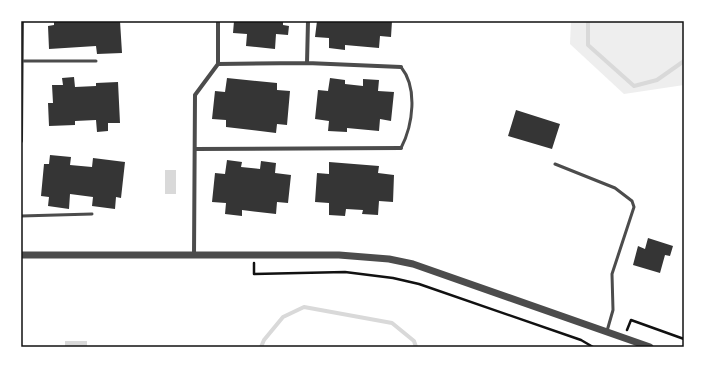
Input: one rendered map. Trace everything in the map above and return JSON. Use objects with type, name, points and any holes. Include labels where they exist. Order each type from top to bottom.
[{"type":"street","points":[[21,141],[22,21]]},
{"type":"street","points":[[194,255],[196,149],[195,95],[218,64],[218,21]]},
{"type":"street","points":[[307,63],[308,21]]},
{"type":"street","points":[[218,64],[307,63],[401,66]]},
{"type":"street","points":[[196,149],[402,148]]},
{"type":"street","points":[[21,255],[339,255],[389,259],[437,271],[648,347]]},
{"type":"lane","points":[[22,61],[96,61]]},
{"type":"lane","points":[[401,66],[408,80],[411,113],[408,134],[402,148]]},
{"type":"lane","points":[[555,164],[615,188],[632,201],[634,207],[612,274],[613,310],[607,331]]},
{"type":"lane","points":[[21,216],[92,214]]},
{"type":"path","points":[[254,255],[254,274],[345,272],[393,278],[419,284],[490,308],[581,340],[593,347]]},
{"type":"path","points":[[624,338],[631,320],[684,339]]},
{"type":"shaded area","points":[[571,21],[684,21],[684,85],[624,94],[570,44]]},
{"type":"shaded area","points":[[165,170],[176,170],[176,194],[165,194]]},
{"type":"shaded area","points":[[65,341],[87,341],[87,347],[65,347]]},
{"type":"building","points":[[54,21],[120,21],[122,53],[97,54],[96,46],[49,49],[48,26],[54,25]]},
{"type":"building","points":[[234,21],[283,21],[283,25],[289,26],[288,35],[276,34],[275,49],[246,46],[247,34],[233,33]]},
{"type":"building","points":[[317,21],[392,21],[391,37],[380,36],[379,48],[345,45],[345,50],[329,48],[329,38],[315,37]]},
{"type":"building","points":[[74,77],[75,87],[96,86],[96,83],[118,82],[120,123],[108,123],[108,131],[97,132],[96,120],[75,121],[75,125],[49,126],[48,103],[53,103],[52,85],[63,85],[62,78]]},
{"type":"building","points":[[227,78],[277,83],[277,90],[290,91],[287,125],[277,124],[276,133],[226,127],[226,120],[212,119],[215,91],[225,92]]},
{"type":"building","points":[[330,78],[345,80],[345,84],[363,86],[363,79],[379,80],[378,91],[394,92],[391,121],[380,119],[379,131],[347,128],[347,132],[328,131],[329,121],[315,119],[318,90],[328,91]]},
{"type":"building","points":[[516,110],[560,124],[552,149],[508,136]]},
{"type":"building","points":[[50,155],[71,157],[70,165],[92,167],[93,158],[125,162],[121,198],[116,197],[115,209],[92,206],[93,197],[70,194],[69,209],[48,206],[49,197],[41,196],[44,164],[49,164]]},
{"type":"building","points":[[227,160],[242,162],[241,167],[260,169],[261,161],[276,163],[275,173],[291,175],[288,203],[277,202],[276,214],[242,210],[242,216],[225,214],[226,203],[212,202],[215,173],[225,174]]},
{"type":"building","points":[[329,162],[379,166],[378,173],[394,175],[393,202],[379,201],[378,215],[362,214],[363,210],[346,209],[345,216],[329,215],[329,203],[315,202],[317,173],[329,174]]},
{"type":"building","points":[[648,238],[673,246],[670,256],[665,255],[660,273],[633,265],[638,246],[645,249]]},
{"type":"waterway","points":[[588,21],[588,45],[634,86],[657,80],[684,61]]},
{"type":"waterway","points":[[261,347],[264,340],[283,317],[304,307],[392,323],[414,341],[416,347]]}]
